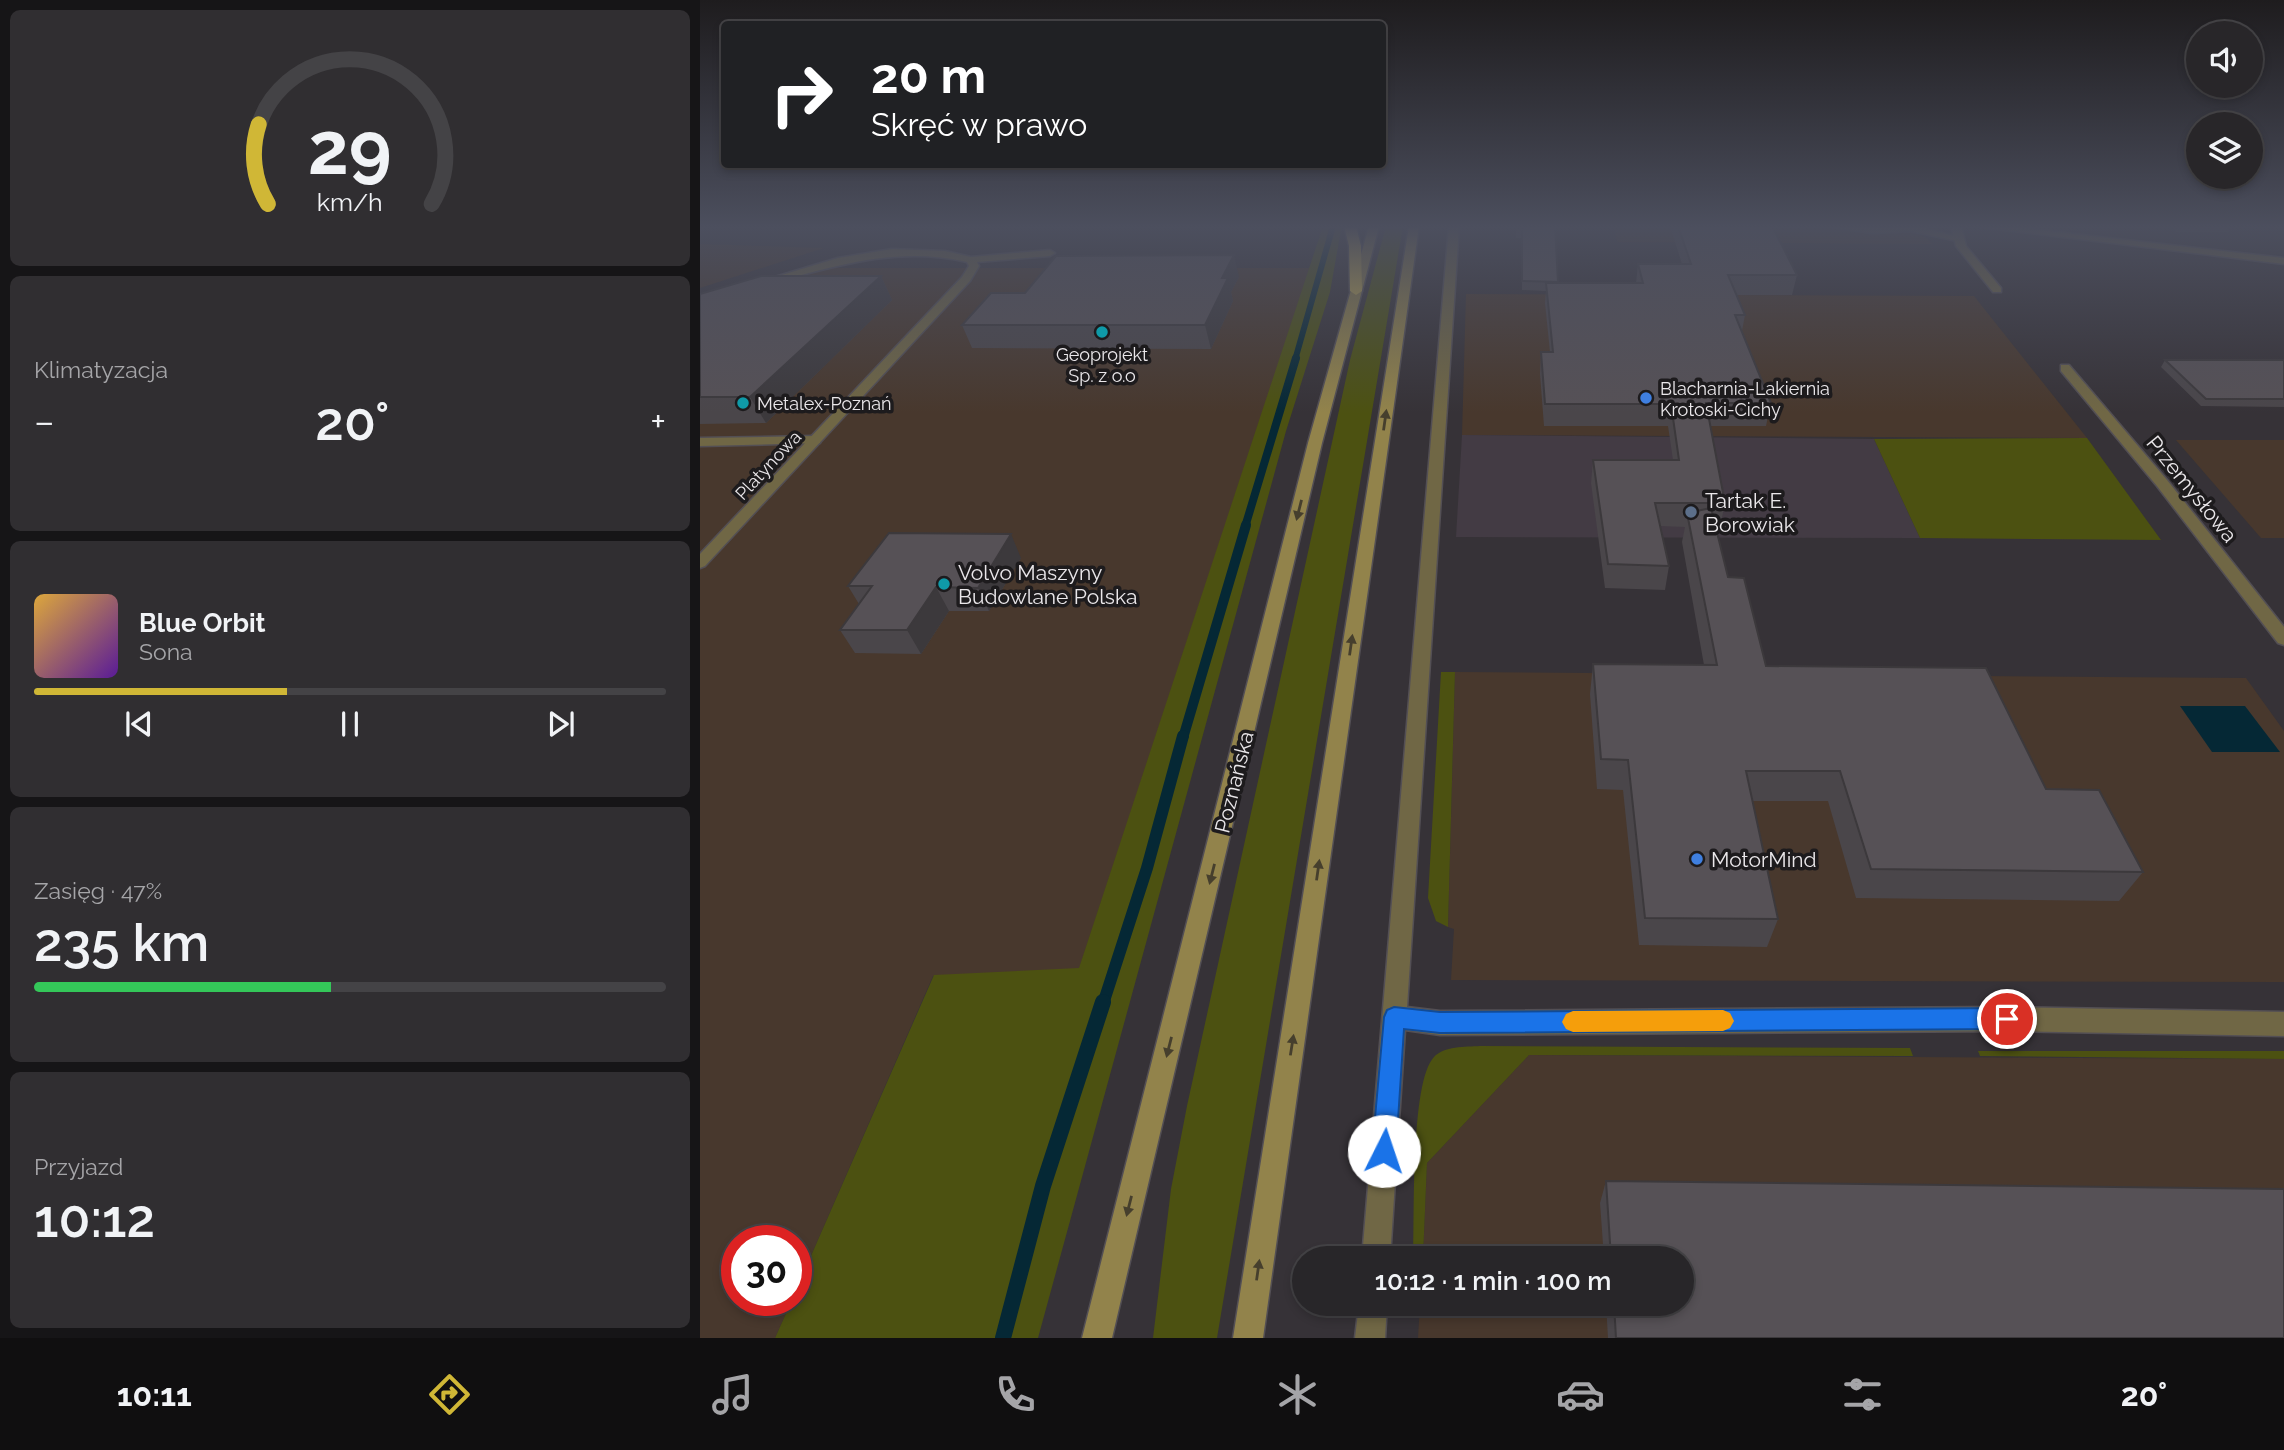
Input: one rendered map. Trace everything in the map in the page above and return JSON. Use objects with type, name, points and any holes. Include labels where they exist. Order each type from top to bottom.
[{"type":"main road","points":[[1248,1338],[1405,288]]},
{"type":"main road","name":"Poznańska","points":[[1097,1338],[1315,443],[1356,291]]},
{"type":"street","name":"Platynowa","points":[[700,563],[957,288]]},
{"type":"street","points":[[1377,1246],[1449,288]]},
{"type":"street","name":"Przemysłowa","points":[[2064,368],[2162,483],[2284,639]]},
{"type":"street","points":[[700,442],[815,440]]},
{"type":"street","points":[[1394,1017],[1440,1023],[2007,1019],[2284,1024]]},
{"type":"street","points":[[1370,1338],[1372,1316]]},
{"type":"shaded area","points":[[765,288],[1303,288],[1079,969],[933,976],[812,1253],[812,1225],[721,1225],[721,1316],[785,1316],[775,1338],[700,1338],[700,309]]},
{"type":"shaded area","points":[[1466,294],[1974,296],[2087,438],[1462,435]]},
{"type":"shaded area","name":"Tartak E. Borowiak","points":[[1462,435],[1874,439],[1920,538],[1456,537]]},
{"type":"shaded area","points":[[2176,440],[2284,440],[2284,538],[2261,538]]},
{"type":"shaded area","points":[[1455,672],[2246,678],[2284,731],[2284,982],[1451,980],[1454,929],[1448,927]]},
{"type":"shaded area","points":[[1529,1055],[2284,1059],[2284,1338],[1418,1338],[1419,1316],[1694,1316],[1694,1246],[1424,1246],[1427,1163]]},
{"type":"green space","points":[[1302,288],[1331,288],[1286,431],[1038,1338],[775,1338],[785,1316],[812,1316],[812,1253],[934,975],[1079,968]]},
{"type":"green space","points":[[1369,288],[1393,288],[1217,1338],[1153,1338],[1171,1189],[1187,1106],[1350,360]]},
{"type":"green space","points":[[2087,438],[2161,540],[1920,538],[1874,439]]},
{"type":"green space","points":[[1441,672],[1455,672],[1448,927],[1436,921],[1428,898]]},
{"type":"green space","points":[[1455,1048],[1910,1048],[1913,1056],[1529,1055],[1427,1163],[1424,1246],[1413,1246],[1415,1152],[1421,1093],[1426,1071],[1434,1057],[1438,1053]]},
{"type":"green space","points":[[1978,1051],[2284,1051],[2284,1059],[1980,1056]]},
{"type":"water","points":[[2180,706],[2245,706],[2280,752],[2212,752]]},
{"type":"building","points":[[719,288],[868,288],[750,397],[700,397],[700,294]]},
{"type":"building","points":[[1029,288],[1223,288],[1205,325],[962,325],[991,293],[1025,293]]},
{"type":"building","points":[[1547,288],[1734,288],[1745,315],[1735,315],[1771,403],[1706,403],[1725,503],[1655,503],[1669,566],[1608,564],[1593,460],[1679,460],[1671,404],[1545,404],[1541,352],[1553,352]]},
{"type":"building","points":[[2165,360],[2284,360],[2284,399],[2206,399]]},
{"type":"building","points":[[1711,508],[1728,577],[1744,578],[1766,666],[1986,668],[2046,789],[2099,790],[2143,872],[1871,869],[1840,771],[1746,771],[1778,919],[1645,918],[1628,760],[1601,759],[1593,664],[1717,665],[1687,513]]},
{"type":"building","points":[[889,533],[1011,534],[978,588],[936,587],[907,630],[840,630],[872,586],[848,586]]},
{"type":"building","points":[[1606,1181],[2284,1189],[2284,1338],[1616,1338],[1615,1316],[1694,1316],[1694,1246],[1610,1246]]},
{"type":"waterway","points":[[1295,360],[1315,288]]},
{"type":"waterway","points":[[1245,527],[1296,358]]},
{"type":"waterway","points":[[1183,738],[1246,525]]},
{"type":"waterway","points":[[1103,1004],[1147,868],[1183,736]]},
{"type":"waterway","points":[[1003,1338],[1043,1186],[1103,1002]]},
{"type":"slow traffic","points":[[1573,1022],[1723,1021]]},
{"type":"place","name":"Geoprojekt Sp. z o.o","points":[[1102,332]]},
{"type":"place","name":"Blacharnia-Lakiernia Krotoski-Cichy","points":[[1646,398]]},
{"type":"place","name":"Metalex-Poznań","points":[[743,403]]},
{"type":"place","name":"Tartak E. Borowiak","points":[[1691,512]]},
{"type":"place","name":"Volvo Maszyny Budowlane Polska","points":[[944,584]]},
{"type":"place","name":"MotorMind","points":[[1697,859]]},
{"type":"route","points":[[1384,1151],[1394,1017],[1440,1023],[2007,1019]]}]
